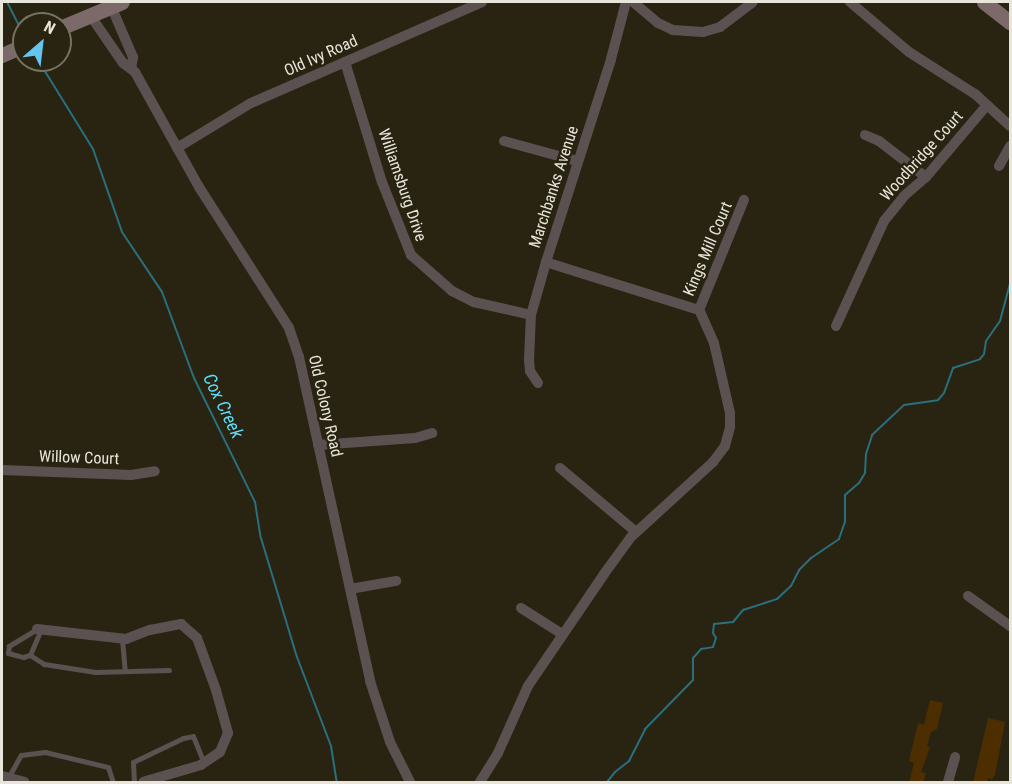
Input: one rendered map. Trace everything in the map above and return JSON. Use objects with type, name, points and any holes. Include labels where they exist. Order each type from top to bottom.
[{"type":"street","name":"Old Ivy Road","points":[[177,148],[251,103],[482,2]]},
{"type":"street","name":"Marchbanks Avenue","points":[[538,383],[530,371],[531,315],[577,161],[611,59],[626,2]]},
{"type":"street","points":[[633,2],[658,23],[673,30],[703,32],[720,27],[753,2]]},
{"type":"street","points":[[850,2],[909,52],[987,105],[1011,126]]},
{"type":"street","points":[[984,2],[1011,22]]},
{"type":"street","points":[[72,23],[117,4]]},
{"type":"street","name":"Old Colony Road","points":[[117,4],[134,57],[131,69]]},
{"type":"street","name":"Old Colony Road","points":[[90,15],[123,63],[131,69],[177,148],[289,328],[299,357],[381,717],[410,783]]},
{"type":"street","name":"Williamsburg Drive","points":[[345,62],[382,182],[411,255],[452,291],[474,302],[531,315]]},
{"type":"street","name":"Woodbridge Court","points":[[836,326],[884,221],[904,196],[926,177],[987,105]]},
{"type":"street","points":[[865,135],[879,141],[926,177]]},
{"type":"street","points":[[504,141],[577,161]]},
{"type":"street","points":[[999,166],[1011,146]]},
{"type":"street","name":"Kings Mill Court","points":[[699,310],[744,200]]},
{"type":"street","points":[[480,783],[498,753],[528,686],[562,634],[636,532],[713,462],[728,437],[730,413],[714,343],[699,310],[546,262]]},
{"type":"street","points":[[318,445],[415,438],[432,433]]},
{"type":"street","points":[[560,468],[636,532]]},
{"type":"street","name":"Willow Court","points":[[2,470],[131,475],[154,471]]},
{"type":"street","points":[[350,589],[396,581]]},
{"type":"street","points":[[968,596],[1011,626]]},
{"type":"street","points":[[521,608],[562,634]]},
{"type":"street","points":[[39,629],[122,639],[181,624],[197,638],[216,690],[228,733],[220,752],[204,763],[143,783]]},
{"type":"street","points":[[948,783],[955,757]]},
{"type":"street","points":[[4,777],[24,783]]},
{"type":"lane","points":[[30,655],[39,629]]},
{"type":"lane","points":[[30,655],[24,657],[8,653],[7,650],[19,639],[39,629]]},
{"type":"lane","points":[[122,639],[125,671]]},
{"type":"lane","points":[[30,655],[44,664],[95,672],[169,670]]},
{"type":"lane","points":[[134,783],[133,762],[183,738],[194,736],[204,763]]},
{"type":"lane","points":[[4,777],[21,755],[45,752],[108,767],[113,783]]},
{"type":"building","points":[[930,700],[943,703],[937,729],[931,732],[927,746],[930,747],[921,772],[926,773],[923,783],[909,783],[914,763],[909,761],[918,723],[924,725]]},
{"type":"building","points":[[988,718],[1005,722],[995,775],[992,779],[988,778],[987,783],[973,783]]},
{"type":"waterway","name":"Cox Creek","points":[[7,2],[12,12]]},
{"type":"waterway","name":"Cox Creek","points":[[45,72],[93,149],[122,232],[162,292],[194,378],[255,502],[261,538],[297,657],[331,746],[337,782]]},
{"type":"waterway","points":[[607,782],[629,761],[645,729],[693,680],[693,658],[701,649],[713,647],[716,638],[713,633],[714,624],[733,622],[743,610],[777,599],[791,586],[799,570],[811,558],[839,539],[845,522],[845,495],[859,483],[865,473],[866,454],[872,435],[904,405],[938,400],[944,393],[953,368],[980,359],[984,354],[986,341],[1000,321],[1010,283]]}]
